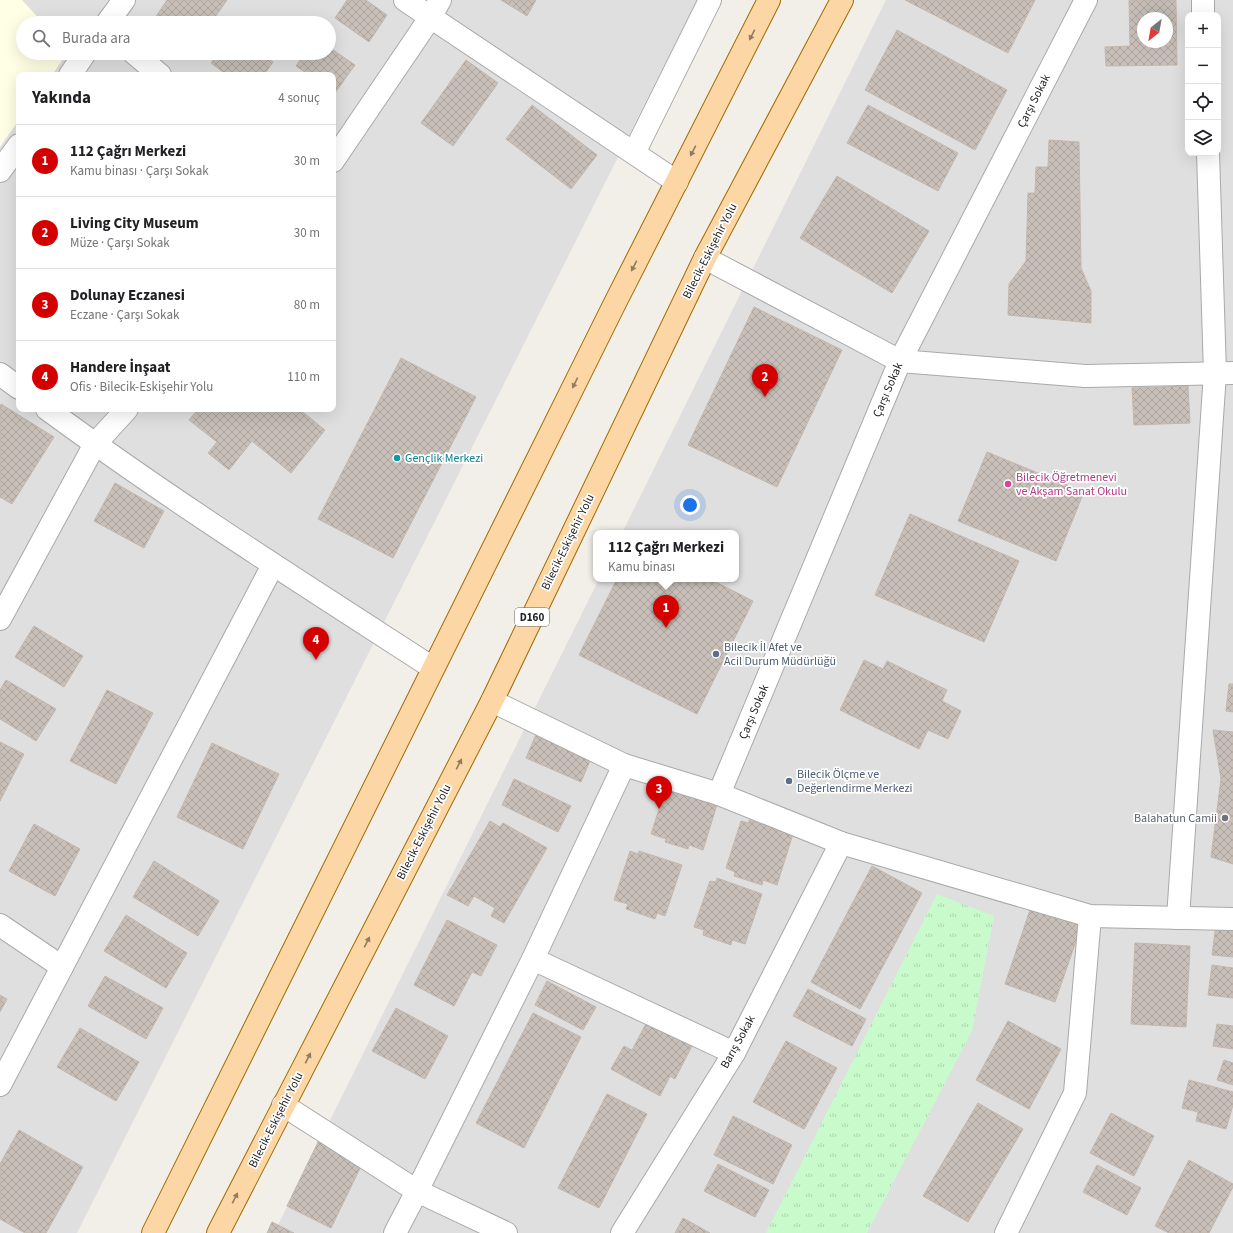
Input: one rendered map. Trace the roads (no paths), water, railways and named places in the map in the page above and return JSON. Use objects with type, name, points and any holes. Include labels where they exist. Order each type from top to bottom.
[{"type":"main road","points":[[153,1233],[614,305],[769,0]]},
{"type":"main road","name":"Bilecik-Eskişehir Yolu","points":[[218,1233],[492,701],[705,258],[842,0]]},
{"type":"street","points":[[112,16],[124,0]]},
{"type":"street","points":[[405,0],[435,9],[634,153],[677,182]]},
{"type":"street","points":[[634,153],[710,0]]},
{"type":"street","name":"Çarşı Sokak","points":[[719,794],[900,361],[1086,0]]},
{"type":"street","points":[[1203,0],[1204,12]]},
{"type":"street","points":[[336,157],[435,9]]},
{"type":"street","points":[[72,72],[81,60]]},
{"type":"street","points":[[142,60],[156,72]]},
{"type":"street","points":[[0,171],[16,149]]},
{"type":"street","points":[[1178,918],[1224,373],[1208,156]]},
{"type":"street","points":[[705,258],[900,361],[1085,376],[1224,373]]},
{"type":"street","points":[[0,374],[16,386]]},
{"type":"street","points":[[51,412],[95,444],[273,565],[433,668]]},
{"type":"street","points":[[0,619],[95,444],[124,412]]},
{"type":"street","points":[[0,1085],[273,565]]},
{"type":"street","points":[[492,701],[624,765],[719,794],[841,843],[1090,916],[1233,919]]},
{"type":"street","points":[[395,1233],[418,1191],[533,959],[624,765]]},
{"type":"street","name":"Barış Sokak","points":[[622,1233],[734,1053],[841,843]]},
{"type":"street","points":[[1006,1233],[1075,1093],[1090,916]]},
{"type":"street","points":[[0,925],[62,967]]},
{"type":"street","points":[[533,959],[734,1053]]},
{"type":"street","points":[[283,1105],[418,1191],[506,1233]]},
{"type":"place","name":"Living City Museum","points":[[765,397]]},
{"type":"place","name":"Gençlik Merkezi","points":[[397,458]]},
{"type":"place","name":"Bilecik Öğretmenevi ve Akşam Sanat Okulu","points":[[1008,484]]},
{"type":"place","name":"112 Çağrı Merkezi","points":[[666,628]]},
{"type":"place","name":"Bilecik İl Afet ve Acil Durum Müdürlüğü","points":[[716,654]]},
{"type":"place","name":"Handere İnşaat","points":[[316,660]]},
{"type":"place","name":"Bilecik Ölçme ve Değerlendirme Merkezi","points":[[789,781]]},
{"type":"place","name":"Dolunay Eczanesi","points":[[659,809]]},
{"type":"place","name":"Balahatun Camii","points":[[1225,818]]}]
